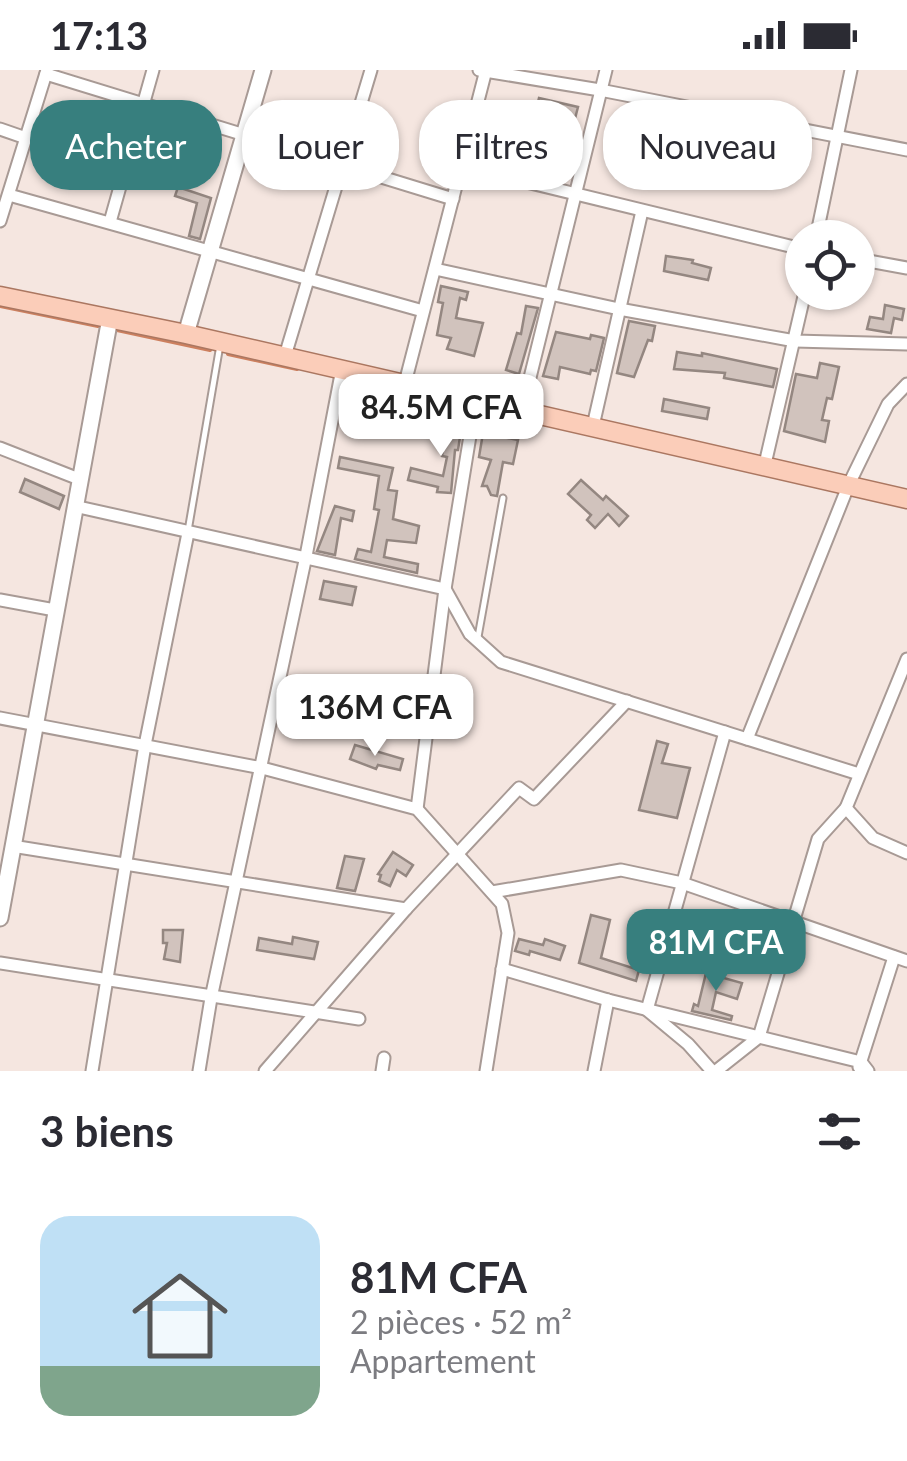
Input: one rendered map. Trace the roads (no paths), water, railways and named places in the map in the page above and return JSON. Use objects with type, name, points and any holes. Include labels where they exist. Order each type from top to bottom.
[{"type":"main road","points":[[0,296],[285,356],[907,499]]},
{"type":"street","points":[[144,100],[153,70]]},
{"type":"street","points":[[254,100],[263,70]]},
{"type":"street","points":[[362,100],[371,70]]},
{"type":"street","points":[[477,100],[484,70],[907,150]]},
{"type":"street","points":[[522,410],[606,70]]},
{"type":"street","points":[[820,220],[851,70]]},
{"type":"street","points":[[0,221],[46,72],[131,100]]},
{"type":"street","points":[[0,129],[26,138]]},
{"type":"street","points":[[186,334],[242,142]]},
{"type":"street","points":[[399,183],[453,200]]},
{"type":"street","points":[[110,222],[119,190]]},
{"type":"street","points":[[285,356],[333,190]]},
{"type":"street","points":[[405,383],[456,190]]},
{"type":"street","points":[[559,190],[785,245]]},
{"type":"street","points":[[9,195],[423,311]]},
{"type":"street","points":[[592,426],[642,211]]},
{"type":"street","points":[[875,263],[907,268]]},
{"type":"street","points":[[434,269],[619,309],[795,340],[907,344]]},
{"type":"street","points":[[765,464],[801,310]]},
{"type":"street","points":[[0,918],[6,845],[34,726],[110,318]]},
{"type":"street","points":[[200,1071],[342,369]]},
{"type":"street","points":[[747,739],[849,484],[888,404],[907,384]]},
{"type":"street","points":[[417,808],[445,589],[476,399]]},
{"type":"street","points":[[0,448],[79,479]]},
{"type":"street","points":[[74,506],[445,589],[470,634],[501,662],[858,774]]},
{"type":"street","points":[[92,1071],[146,745],[188,532]]},
{"type":"street","points":[[0,600],[54,610]]},
{"type":"street","points":[[647,1010],[714,1071],[759,1037],[818,839],[846,808],[907,659]]},
{"type":"street","points":[[265,1071],[318,1015],[406,909],[520,788],[534,799],[627,702]]},
{"type":"street","points":[[0,718],[262,768],[417,808],[502,904],[508,932],[486,1071]]},
{"type":"street","points":[[647,1010],[725,732]]},
{"type":"street","points":[[846,808],[873,838],[907,853]]},
{"type":"street","points":[[6,845],[406,909]]},
{"type":"street","points":[[492,892],[621,870],[682,883],[901,959],[863,1068],[502,969]]},
{"type":"street","points":[[0,962],[359,1019]]},
{"type":"street","points":[[594,1071],[608,1000]]},
{"type":"lane","points":[[188,532],[221,342]]},
{"type":"lane","points":[[478,641],[503,498]]},
{"type":"waterway","points":[[0,306],[98,326]]},
{"type":"waterway","points":[[117,330],[210,350]]},
{"type":"waterway","points":[[228,354],[297,369]]}]
